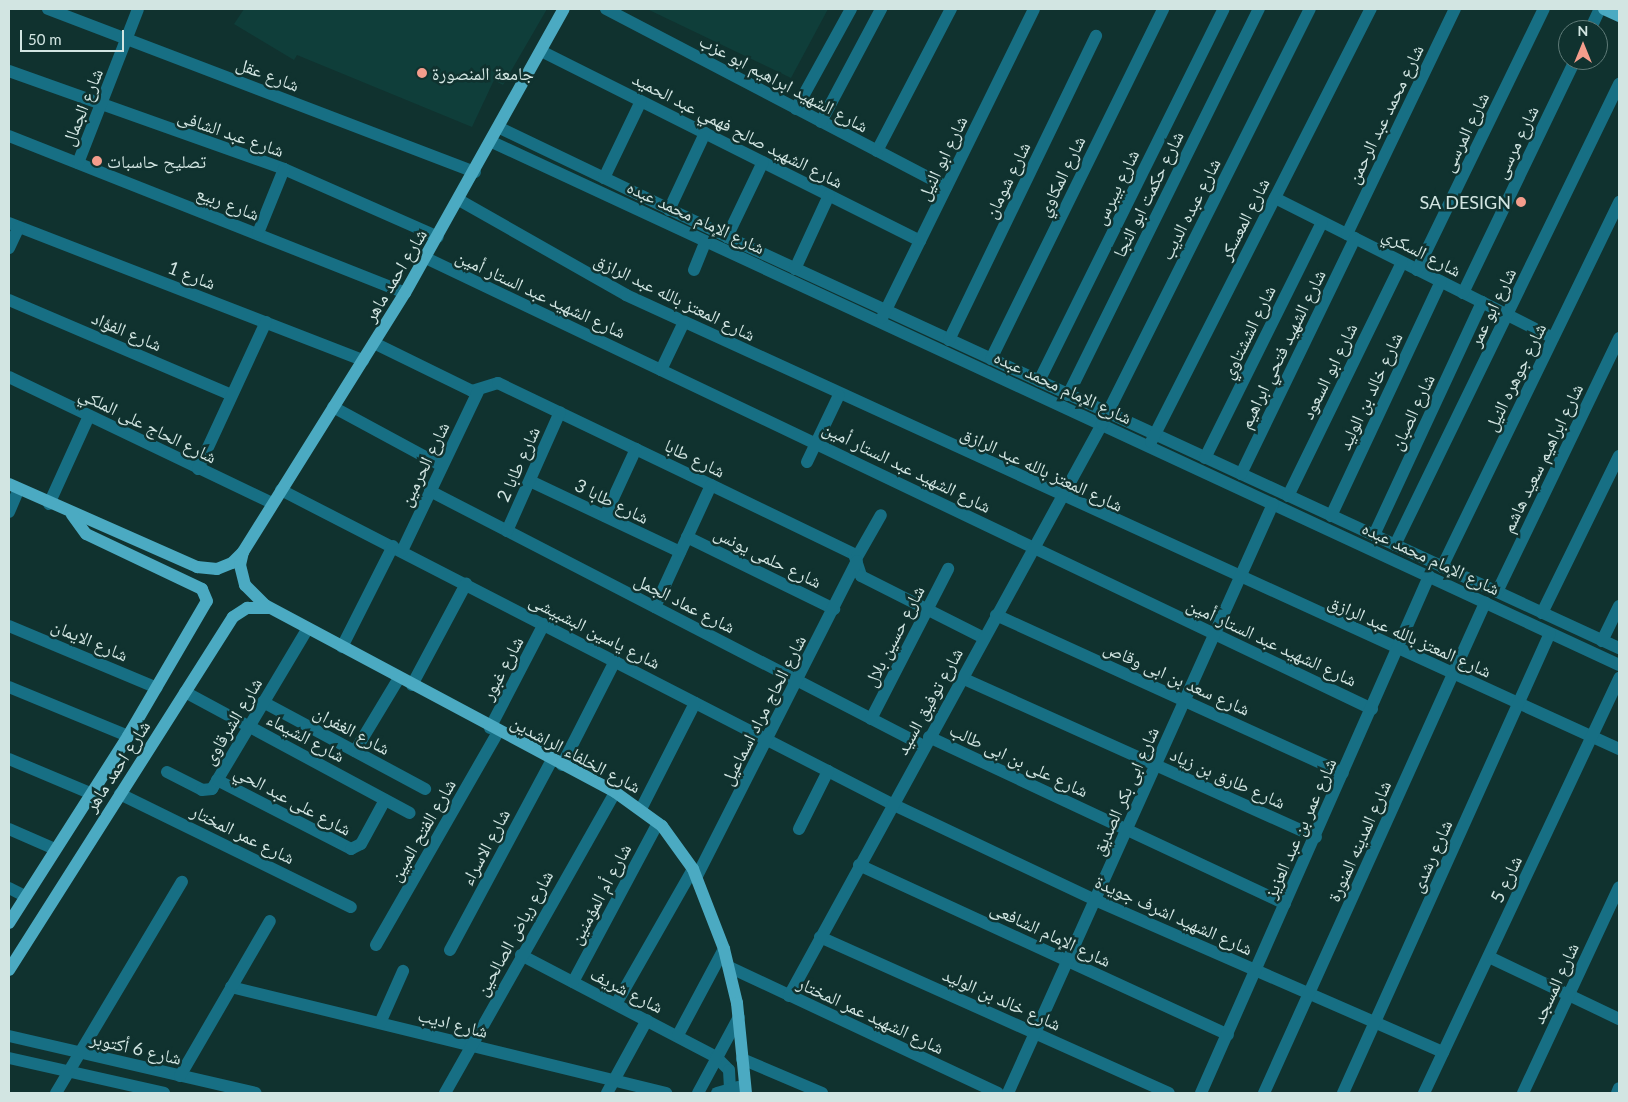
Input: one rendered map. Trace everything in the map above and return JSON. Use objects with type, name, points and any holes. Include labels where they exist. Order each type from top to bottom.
[{"type":"main road","name":"شارع احمد ماهر","points":[[72,515],[92,518],[210,570],[225,567],[243,552],[426,258],[500,128],[564,9]]},
{"type":"main road","points":[[1602,9],[1619,16]]},
{"type":"main road","points":[[14,487],[72,515]]},
{"type":"main road","name":"شارع احمد ماهر","points":[[9,923],[128,736],[206,604],[206,595],[199,588],[86,534],[72,515]]},
{"type":"main road","name":"شارع الخلفاء الراشدين","points":[[243,552],[241,572],[249,590],[272,608],[494,730],[615,792],[641,808],[658,823],[695,873],[724,948],[739,1017],[746,1090]]},
{"type":"main road","name":"شارع احمد ماهر","points":[[9,970],[236,614],[254,607],[272,608]]},
{"type":"street","name":"شارع عقل","points":[[48,9],[475,172]]},
{"type":"street","name":"شارع الجمال","points":[[78,163],[102,107],[138,9]]},
{"type":"street","name":"شارع الشهيد ابراهيم ابو عزب","points":[[606,9],[946,187]]},
{"type":"street","points":[[796,109],[851,9]]},
{"type":"street","points":[[821,122],[881,9]]},
{"type":"street","points":[[876,151],[951,9]]},
{"type":"street","name":"شارع ابو النيل","points":[[883,316],[1034,9]]},
{"type":"street","name":"شارع المكاوي","points":[[991,359],[1163,9]]},
{"type":"street","name":"شارع بيبرس","points":[[1039,381],[1224,9]]},
{"type":"street","name":"شارع حكمت ابو النجا","points":[[1068,395],[1259,9]]},
{"type":"street","name":"شارع عبده الديب","points":[[1102,424],[1310,9]]},
{"type":"street","name":"شارع المعسكر","points":[[1148,446],[1371,9]]},
{"type":"street","name":"شارع محمد عبد الرحمن","points":[[1351,236],[1455,9]]},
{"type":"street","name":"شارع المرسى","points":[[1418,270],[1544,9]]},
{"type":"street","points":[[1596,20],[1602,9]]},
{"type":"street","name":"شارع شومان","points":[[949,340],[1096,36]]},
{"type":"street","name":"شارع الشهيد صالح فهمي عبد الحميد","points":[[541,51],[920,241]]},
{"type":"street","name":"شارع مرسى","points":[[1463,293],[1570,70]]},
{"type":"street","name":"شارع عبد الشافى","points":[[9,71],[102,107],[284,169],[438,237]]},
{"type":"street","name":"شارع ابو عمر","points":[[1395,545],[1619,84]]},
{"type":"street","points":[[604,178],[641,101]]},
{"type":"street","name":"شارع الإمام محمد عبده","points":[[500,128],[795,269],[883,316],[1102,424],[1619,665]]},
{"type":"street","points":[[669,210],[705,133]]},
{"type":"street","name":"شارع ربيع","points":[[9,136],[258,233],[405,293]]},
{"type":"street","name":"شارع الإمام محمد عبده","points":[[492,142],[706,241],[883,316],[949,340],[1619,648]]},
{"type":"street","points":[[727,238],[763,162]]},
{"type":"street","points":[[258,233],[284,169]]},
{"type":"street","points":[[795,269],[829,195]]},
{"type":"street","name":"شارع السكري","points":[[1275,198],[1553,338]]},
{"type":"street","name":"شارع المعتز بالله عبد الرازق","points":[[459,200],[573,267],[684,322],[1062,498],[1619,749]]},
{"type":"street","name":"شارع جوهره النيل","points":[[1442,567],[1619,202]]},
{"type":"street","name":"شارع الششتاوي","points":[[1205,458],[1322,222]]},
{"type":"street","points":[[9,248],[14,225]]},
{"type":"street","name":"شارع 1","points":[[14,225],[363,360]]},
{"type":"street","name":"شارع الشهيد فتحي ابراهيم","points":[[1241,474],[1351,236]]},
{"type":"street","points":[[694,270],[706,241]]},
{"type":"street","name":"شارع الشهيد عبد الستار أمين","points":[[426,258],[1372,709]]},
{"type":"street","name":"شارع ابو السعود","points":[[1288,496],[1402,262]]},
{"type":"street","name":"شارع خالد بن الوليد","points":[[1331,516],[1440,281]]},
{"type":"street","name":"شارع الفؤاد","points":[[9,300],[232,395]]},
{"type":"street","name":"شارع الصبان","points":[[1374,536],[1482,302]]},
{"type":"street","points":[[198,469],[266,322]]},
{"type":"street","points":[[661,370],[684,322]]},
{"type":"street","name":"شارع ابراهيم سعيد هاشم","points":[[1497,592],[1619,338]]},
{"type":"street","points":[[374,343],[478,392]]},
{"type":"street","name":"شارع الحاج على الملكي","points":[[9,378],[272,503]]},
{"type":"street","name":"شارع طابا","points":[[478,392],[489,384],[498,383],[858,558]]},
{"type":"street","name":"شارع الحرمين","points":[[342,647],[430,491],[478,392]]},
{"type":"street","points":[[807,462],[839,395]]},
{"type":"street","points":[[333,407],[442,466]]},
{"type":"street","name":"شارع طابا 2","points":[[507,531],[560,412]]},
{"type":"street","points":[[49,504],[89,416]]},
{"type":"street","name":"شارع توفيق السيد","points":[[789,996],[892,804],[1102,424]]},
{"type":"street","points":[[604,516],[636,449]]},
{"type":"street","points":[[1542,613],[1619,456]]},
{"type":"street","name":"شارع طابا 3","points":[[530,481],[680,552]]},
{"type":"street","points":[[654,607],[711,485]]},
{"type":"street","points":[[9,512],[14,487]]},
{"type":"street","name":"شارع ياسين البشبيشى","points":[[281,490],[892,804]]},
{"type":"street","name":"شارع عماد الجمل","points":[[430,491],[871,719],[927,742]]},
{"type":"street","name":"شارع ابى بكر الصديق","points":[[1008,1093],[1272,504]]},
{"type":"street","name":"شارع الحاج مراد اسماعيل","points":[[616,1004],[695,873],[768,741],[881,515]]},
{"type":"street","name":"شارع حلمى يونس","points":[[687,537],[834,609]]},
{"type":"street","points":[[858,558],[860,575],[984,638]]},
{"type":"street","name":"شارع حسين بلال","points":[[871,719],[948,569]]},
{"type":"street","name":"شارع عمر بن عبد العزيز","points":[[1201,1093],[1258,971],[1285,904],[1429,576]]},
{"type":"street","points":[[412,685],[466,584]]},
{"type":"street","name":"شارع المدينه المنورة","points":[[1264,1093],[1485,603]]},
{"type":"street","points":[[1602,641],[1619,606]]},
{"type":"street","name":"شارع سعد بن ابى وقاص","points":[[996,615],[1344,773]]},
{"type":"street","name":"شارع غبور","points":[[494,730],[544,624]]},
{"type":"street","name":"شارع الايمان","points":[[9,626],[157,688]]},
{"type":"street","name":"شارع الشرقاوى","points":[[167,772],[204,790],[212,789],[308,628]]},
{"type":"street","points":[[1570,642],[1577,629]]},
{"type":"street","name":"شارع رشدى","points":[[1343,1093],[1550,633]]},
{"type":"street","name":"شارع الاسراء","points":[[450,950],[615,661]]},
{"type":"street","points":[[355,751],[399,678]]},
{"type":"street","name":"شارع طارق بن زياد","points":[[962,678],[1316,837]]},
{"type":"street","name":"شارع 5","points":[[1424,1093],[1619,678]]},
{"type":"street","points":[[9,687],[128,736]]},
{"type":"street","name":"شارع الشيماء","points":[[186,692],[410,813]]},
{"type":"street","name":"شارع الغفران","points":[[263,702],[425,789]]},
{"type":"street","points":[[641,808],[695,703]]},
{"type":"street","name":"شارع الفتح المبين","points":[[376,945],[494,730]]},
{"type":"street","name":"شارع على بن ابى طالب","points":[[927,742],[1127,830],[1285,904]]},
{"type":"street","points":[[9,759],[90,794]]},
{"type":"street","points":[[798,829],[828,771]]},
{"type":"street","name":"شارع على عبد الحي","points":[[217,780],[351,850],[361,844],[385,800]]},
{"type":"street","name":"شارع رياض الصالحين","points":[[445,1093],[521,955],[615,792]]},
{"type":"street","name":"شارع عمر المختار","points":[[120,794],[351,907]]},
{"type":"street","name":"شارع الشهيد اشرف جويدة","points":[[892,804],[1095,900],[1443,1052]]},
{"type":"street","name":"شارع أم المؤمنين","points":[[573,982],[658,823]]},
{"type":"street","points":[[9,829],[55,849]]},
{"type":"street","name":"شارع الإمام الشافعى","points":[[859,865],[1228,1035]]},
{"type":"street","points":[[56,1093],[182,882]]},
{"type":"street","name":"شارع المسجد","points":[[1523,1093],[1619,887]]},
{"type":"street","points":[[9,888],[25,896]]},
{"type":"street","points":[[180,1076],[270,921]]},
{"type":"street","name":"شارع خالد بن الوليد","points":[[820,937],[1169,1093]]},
{"type":"street","points":[[678,1035],[724,948]]},
{"type":"street","name":"شارع شريف","points":[[521,955],[678,1035],[716,1057]]},
{"type":"street","points":[[1489,958],[1619,1019]]},
{"type":"street","name":"شارع الشهيد عمر المختار","points":[[729,967],[998,1093]]},
{"type":"street","points":[[380,1023],[403,971]]},
{"type":"street","name":"شارع اديب","points":[[231,987],[666,1093]]},
{"type":"street","points":[[698,1093],[739,1017]]},
{"type":"street","points":[[606,1093],[647,1020]]},
{"type":"street","name":"شارع 6 أكتوبر","points":[[9,1036],[256,1093]]},
{"type":"street","points":[[716,1057],[729,1070],[730,1088]]},
{"type":"street","points":[[9,1058],[164,1093]]},
{"type":"street","points":[[742,1059],[822,1093]]},
{"type":"street","points":[[717,1093],[730,1088],[746,1090]]},
{"type":"street","points":[[1617,1093],[1619,1088]]},
{"type":"shaded area","name":"جامعة المنصورة","points":[[244,9],[547,9],[503,85],[494,80],[472,127],[297,55],[294,60],[234,24]]},
{"type":"shaded area","points":[[647,9],[828,9],[791,78]]},
{"type":"place","name":"جامعة المنصورة","points":[[422,73]]},
{"type":"place","name":"تصليح حاسبات","points":[[97,161]]},
{"type":"place","name":"SA DESIGN","points":[[1521,202]]}]
